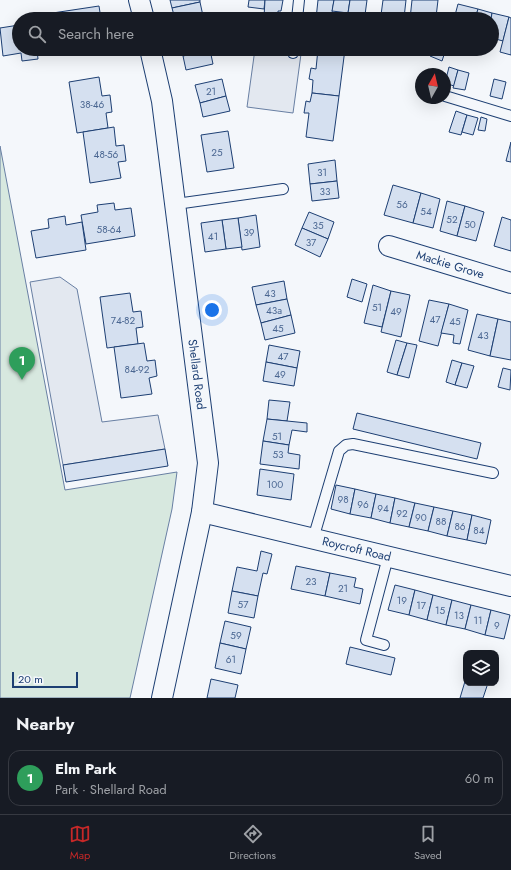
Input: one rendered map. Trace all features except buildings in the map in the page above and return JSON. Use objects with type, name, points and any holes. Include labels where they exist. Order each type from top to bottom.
[{"type":"street","points":[[139,0],[142,12]]},
{"type":"street","name":"Shellard Road","points":[[152,56],[162,101],[208,464],[202,512],[162,698]]},
{"type":"street","name":"Mackie Grove","points":[[389,246],[511,283]]},
{"type":"street","name":"Roycroft Road","points":[[202,512],[511,586]]},
{"type":"lane","points":[[298,12],[300,0]]},
{"type":"lane","points":[[451,98],[511,116]]},
{"type":"lane","points":[[176,204],[284,189]]},
{"type":"lane","points":[[313,539],[339,451],[346,445],[353,444],[493,473]]},
{"type":"lane","points":[[384,645],[366,640],[388,557]]},
{"type":"shaded area","points":[[254,56],[301,56],[293,113],[247,107]]},
{"type":"shaded area","points":[[0,146],[65,490],[177,472],[172,509],[130,698],[0,698]]},
{"type":"shaded area","points":[[60,277],[77,289],[102,422],[158,415],[165,449],[63,465],[30,282]]},
{"type":"place","name":"Elm Park","points":[[22,380]]}]
